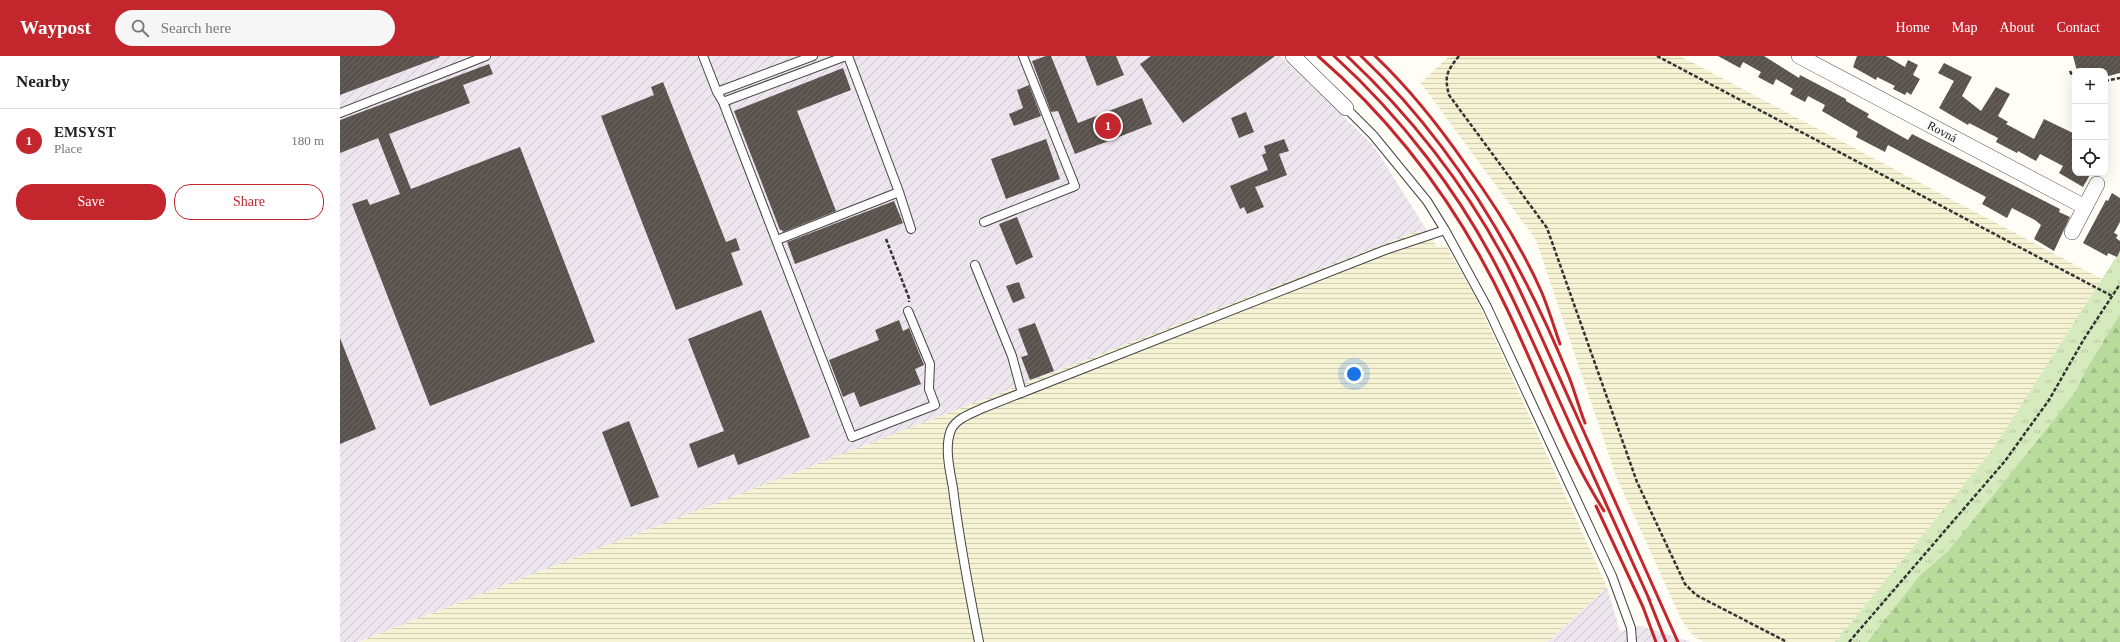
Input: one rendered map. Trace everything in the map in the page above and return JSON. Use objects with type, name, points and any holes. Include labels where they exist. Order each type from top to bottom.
[{"type":"street","points":[[1293,56],[1346,108]]},
{"type":"street","name":"Rovná","points":[[1799,56],[2085,207]]},
{"type":"street","points":[[2072,232],[2097,184]]},
{"type":"lane","points":[[340,113],[486,56]]},
{"type":"lane","points":[[703,56],[717,92],[723,102],[852,437],[935,405],[929,389],[930,364],[908,311]]},
{"type":"lane","points":[[717,92],[813,56]]},
{"type":"lane","points":[[723,102],[847,56],[899,192],[911,229]]},
{"type":"lane","points":[[984,222],[1075,186],[1023,56]]},
{"type":"lane","points":[[1346,108],[1374,135],[1427,201],[1445,230],[1486,307],[1577,498],[1612,576],[1631,628],[1632,642]]},
{"type":"lane","points":[[776,240],[899,192]]},
{"type":"lane","points":[[979,642],[961,554],[950,468],[948,442],[951,430],[956,424],[983,408],[1022,393],[1090,363],[1385,250],[1445,230]]},
{"type":"lane","points":[[974,265],[1012,356],[1022,393]]},
{"type":"path","points":[[1459,56],[1448,70],[1445,82],[1449,95],[1547,228],[1637,482],[1684,584],[1696,595],[1787,642]]},
{"type":"path","points":[[1657,56],[2112,296]]},
{"type":"path","points":[[2070,71],[2072,75]]},
{"type":"path","points":[[2108,81],[2120,78]]},
{"type":"path","points":[[886,239],[909,298]]},
{"type":"path","points":[[1849,642],[2005,461],[2049,400],[2084,338],[2120,284]]},
{"type":"shaded area","points":[[340,56],[1280,56],[1373,145],[1433,240],[1420,234],[1419,231],[358,642],[340,642]]},
{"type":"shaded area","points":[[1449,56],[1680,56],[2102,279],[1992,450],[1835,642],[1704,642],[1693,636],[1682,621],[1616,476],[1536,240],[1417,78],[1422,82]]},
{"type":"shaded area","points":[[1420,230],[1420,234],[1433,240],[1437,247],[1446,246],[1476,298],[1607,587],[1547,642],[358,642]]},
{"type":"shaded area","points":[[1607,587],[1620,631],[1641,626],[1691,642],[1547,642]]},
{"type":"green space","points":[[2120,251],[2120,314],[2087,368],[2076,390],[2053,421],[1948,551],[1920,575],[1867,642],[1835,642],[1992,450]]},
{"type":"green space","points":[[2120,314],[2120,642],[1867,642],[1920,575],[1948,551],[2053,421],[2076,390],[2087,368]]},
{"type":"building","points":[[340,56],[439,56],[440,57],[340,95]]},
{"type":"building","points":[[1046,56],[1051,56],[1078,123],[1142,98],[1152,124],[1075,154],[1058,111],[1051,112],[1032,61]]},
{"type":"building","points":[[1085,56],[1116,56],[1124,75],[1097,86]]},
{"type":"building","points":[[1151,56],[1275,56],[1183,123],[1140,64]]},
{"type":"building","points":[[1718,56],[1764,56],[1799,78],[1800,75],[1846,99],[1846,101],[1869,114],[1867,117],[1908,140],[1912,134],[2060,209],[2059,212],[2070,217],[2054,251],[2034,239],[2041,225],[2035,220],[2012,208],[2007,218],[1982,204],[1986,197],[1888,145],[1885,152],[1856,137],[1858,132],[1822,111],[1825,105],[1808,96],[1805,102],[1790,94],[1793,89],[1776,79],[1773,85],[1758,77],[1761,72],[1743,62],[1740,68]]},
{"type":"building","points":[[1857,56],[1886,56],[1905,67],[1908,60],[1918,65],[1913,75],[1920,79],[1911,95],[1907,92],[1905,95],[1893,89],[1895,86],[1877,77],[1876,80],[1853,67]]},
{"type":"building","points":[[2073,56],[2120,56],[2120,73],[2108,76],[2108,68],[2076,68]]},
{"type":"building","points":[[1944,63],[1972,77],[1962,96],[1981,111],[1996,87],[2010,94],[1998,116],[2008,122],[2006,124],[2034,139],[2044,119],[2072,133],[2072,176],[2089,176],[2083,187],[2059,173],[2063,166],[2040,154],[2036,161],[2018,151],[2017,153],[1996,142],[1998,138],[1969,123],[1968,125],[1939,108],[1954,81],[1938,73]]},
{"type":"building","points":[[489,64],[493,74],[463,85],[470,103],[389,134],[411,189],[520,147],[595,342],[430,406],[352,204],[367,199],[370,205],[400,194],[378,138],[340,153],[340,120]]},
{"type":"building","points":[[843,68],[851,90],[797,111],[836,211],[783,232],[780,230],[734,111]]},
{"type":"building","points":[[663,82],[726,242],[736,238],[740,250],[731,253],[743,285],[676,310],[601,116],[654,95],[651,87]]},
{"type":"building","points":[[1029,85],[1041,116],[1014,126],[1009,114],[1023,108],[1017,90]]},
{"type":"building","points":[[1246,112],[1254,132],[1239,138],[1231,118]]},
{"type":"building","points":[[1046,139],[1060,179],[1006,199],[991,159]]},
{"type":"building","points":[[1284,139],[1289,151],[1279,154],[1287,175],[1255,187],[1264,207],[1247,214],[1244,207],[1240,209],[1230,186],[1268,170],[1262,155],[1266,153],[1264,146]]},
{"type":"building","points":[[2112,193],[2120,198],[2120,222],[2114,233],[2118,235],[2116,238],[2120,241],[2120,251],[2117,257],[2108,253],[2107,256],[2083,243],[2106,200],[2108,201]]},
{"type":"building","points":[[894,201],[903,223],[795,264],[787,242]]},
{"type":"building","points":[[1017,217],[1033,257],[1016,265],[999,224]]},
{"type":"building","points":[[1019,282],[1025,298],[1013,303],[1006,286]]},
{"type":"building","points":[[761,310],[810,437],[738,465],[734,454],[698,468],[689,444],[724,431],[688,339]]},
{"type":"building","points":[[899,320],[903,331],[909,328],[924,365],[915,369],[921,384],[860,407],[854,392],[843,397],[829,360],[879,340],[875,330]]},
{"type":"building","points":[[1035,323],[1054,371],[1030,380],[1021,357],[1028,355],[1018,329]]},
{"type":"building","points":[[340,338],[376,429],[340,444]]},
{"type":"building","points":[[629,421],[659,497],[631,507],[602,432]]},
{"type":"railway","points":[[1318,56],[1348,83],[1402,142],[1449,205],[1489,273],[1519,334],[1552,412],[1576,462],[1604,511]]},
{"type":"railway","points":[[1334,56],[1382,104],[1427,157],[1447,185],[1484,243],[1523,320],[1650,601]]},
{"type":"railway","points":[[1347,56],[1371,79],[1416,129],[1456,181],[1492,237],[1508,266],[1534,321],[1678,642]]},
{"type":"railway","points":[[1361,56],[1395,90],[1426,127],[1455,165],[1482,205],[1506,246],[1550,332],[1569,377],[1585,423]]},
{"type":"railway","points":[[1375,56],[1400,81],[1435,122],[1498,211],[1526,259],[1545,299],[1560,344]]},
{"type":"railway","points":[[1596,506],[1643,607],[1656,642]]},
{"type":"railway","points":[[1648,597],[1666,642]]},
{"type":"place","name":"EMSYST","points":[[1108,126]]}]
